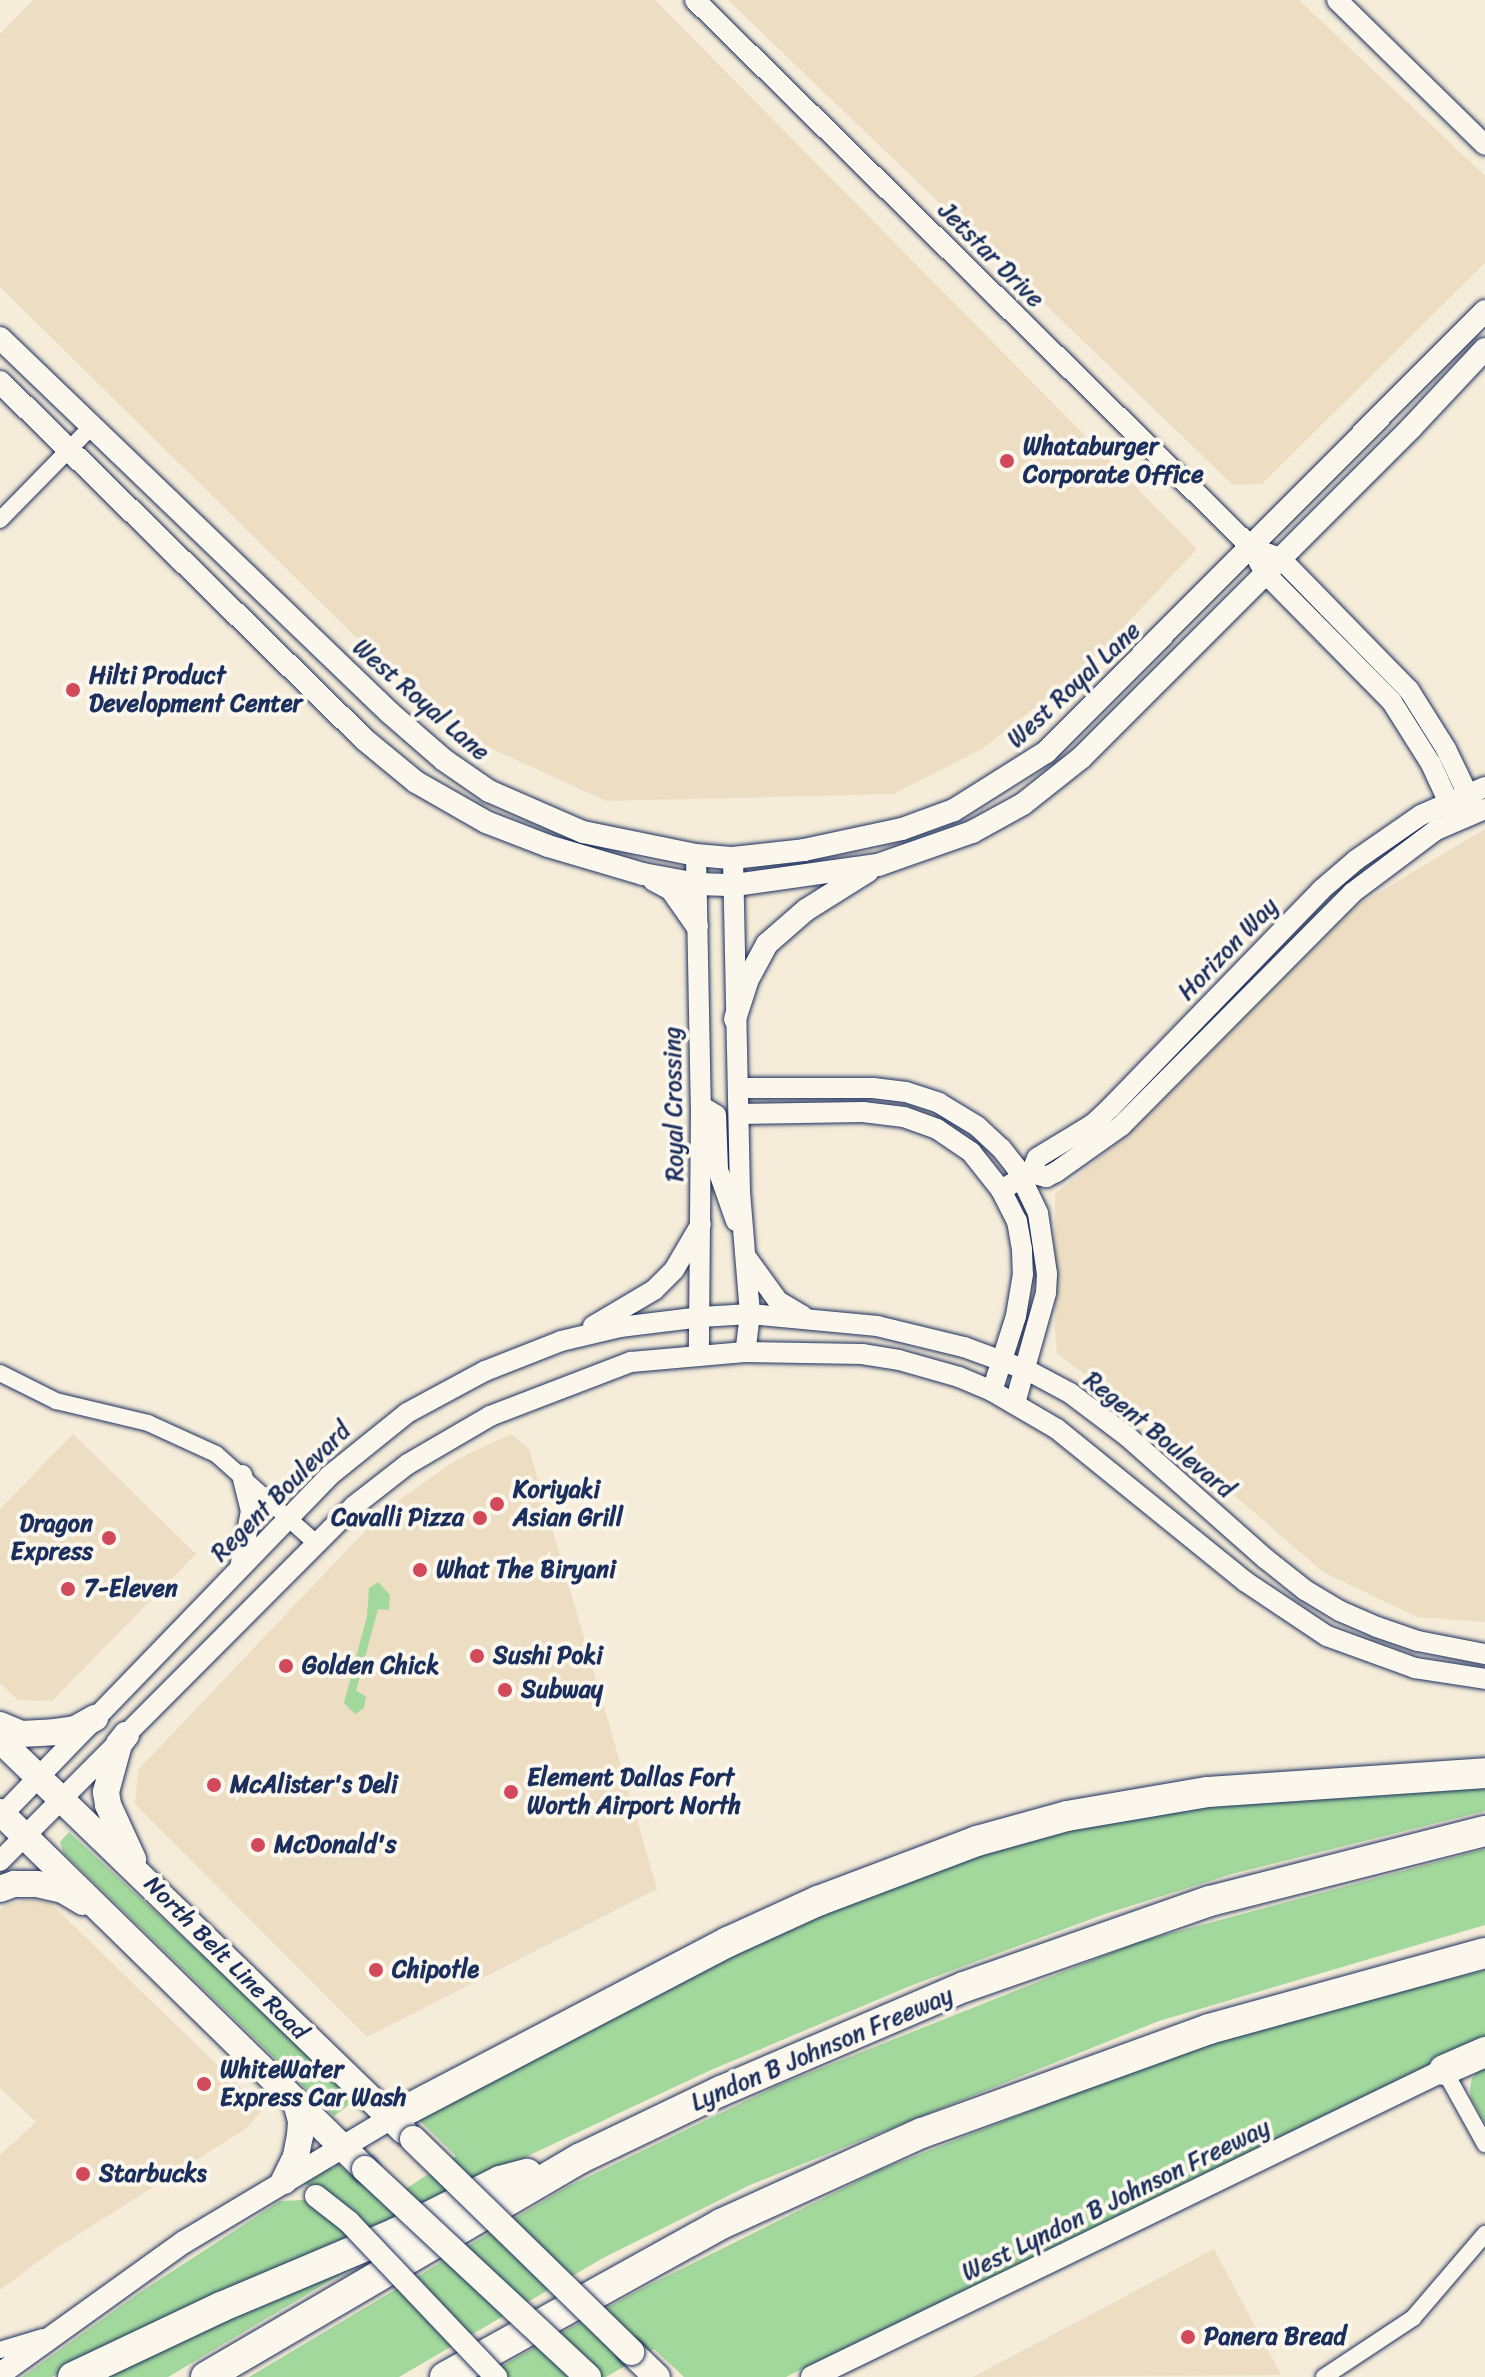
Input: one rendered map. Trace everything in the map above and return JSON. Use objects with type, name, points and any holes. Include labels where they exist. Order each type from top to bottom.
[{"type":"highway","points":[[402,2128],[728,1942],[818,1901],[977,1841],[1067,1816],[1208,1792],[1485,1773]]},
{"type":"highway","name":"Lyndon B Johnson Freeway","points":[[206,2377],[581,2158],[721,2091],[964,1987],[1210,1901],[1485,1831]]},
{"type":"highway","points":[[445,2377],[721,2224],[922,2133],[1209,2029],[1485,1953]]},
{"type":"highway","points":[[1444,2070],[1485,2052]]},
{"type":"highway","points":[[73,2377],[221,2307],[396,2233],[500,2181],[581,2158]]},
{"type":"main road","name":"West Royal Lane","points":[[0,338],[390,713],[444,760],[489,791],[583,832],[696,855],[733,858],[804,850],[902,829],[954,810],[1046,752],[1485,311]]},
{"type":"main road","points":[[0,382],[365,740],[416,782],[486,822],[548,846],[643,874],[697,884],[735,885],[878,865],[972,832],[1023,804],[1097,743],[1485,349]]},
{"type":"main road","points":[[365,740],[390,713]]},
{"type":"main road","points":[[735,1019],[747,981],[767,944],[806,910],[878,865]]},
{"type":"main road","points":[[643,874],[671,889],[697,926]]},
{"type":"main road","points":[[0,1725],[21,1734],[54,1732],[75,1729],[95,1718]]},
{"type":"main road","points":[[126,1735],[119,1744],[106,1792],[108,1805],[140,1873]]},
{"type":"main road","name":"North Belt Line Road","points":[[0,1740],[657,2377]]},
{"type":"main road","points":[[1,1814],[26,1835],[365,2169],[588,2377]]},
{"type":"main road","points":[[0,1889],[26,1883],[63,1890],[103,1912]]},
{"type":"main road","name":"West Lyndon B Johnson Freeway","points":[[812,2377],[1444,2070]]},
{"type":"main road","points":[[284,2181],[300,2136],[301,2121],[296,2102]]},
{"type":"main road","points":[[0,2374],[184,2242],[341,2145],[402,2128]]},
{"type":"main road","points":[[284,2181],[316,2196],[349,2222],[496,2377]]},
{"type":"street","name":"Jetstar Drive","points":[[695,0],[1251,547],[1409,690],[1446,749],[1470,804]]},
{"type":"street","points":[[1337,0],[1485,145]]},
{"type":"street","points":[[0,520],[91,427]]},
{"type":"street","name":"Horizon Way","points":[[1026,1176],[1046,1177],[1056,1172],[1121,1126],[1270,977],[1376,859],[1421,815],[1470,804]]},
{"type":"street","name":"Royal Crossing","points":[[696,855],[701,1106],[699,1354]]},
{"type":"street","points":[[733,858],[735,1019],[744,1247],[750,1314],[745,1352]]},
{"type":"street","name":"Horizon Way","points":[[1001,1190],[1026,1176],[1037,1158],[1093,1124],[1321,890],[1376,859]]},
{"type":"street","points":[[1254,959],[1270,977]]},
{"type":"street","points":[[739,1088],[873,1088],[906,1092],[939,1103],[977,1126],[1026,1176],[1038,1213],[1047,1274],[1027,1370],[1015,1403]]},
{"type":"street","points":[[863,1112],[873,1088]]},
{"type":"street","points":[[701,1106],[716,1115],[718,1170],[744,1247],[778,1301],[807,1318]]},
{"type":"street","points":[[739,1114],[863,1112],[904,1117],[937,1129],[971,1152],[1001,1190],[1017,1221],[1023,1274],[1016,1316],[992,1391]]},
{"type":"street","points":[[561,1341],[654,1290],[674,1270],[701,1224]]},
{"type":"street","name":"Regent Boulevard","points":[[1,1814],[329,1476],[407,1413],[485,1371],[561,1341],[620,1327],[701,1317],[750,1314],[807,1318],[917,1333],[1027,1370],[1070,1393],[1128,1437],[1305,1590],[1340,1611],[1377,1627],[1418,1641],[1485,1654]]},
{"type":"street","points":[[0,1861],[354,1506],[408,1464],[478,1421],[620,1364],[699,1354],[862,1354],[899,1360],[992,1391],[1057,1429],[1287,1612],[1366,1653],[1415,1668],[1485,1679]]},
{"type":"street","points":[[0,1373],[56,1401],[148,1423],[180,1434],[216,1454],[317,1544]]},
{"type":"street","points":[[240,1568],[251,1511],[242,1475]]},
{"type":"street","points":[[1444,2070],[1485,2144]]},
{"type":"street","points":[[1324,2377],[1413,2318],[1485,2234]]},
{"type":"street","points":[[0,2350],[52,2334]]},
{"type":"shaded area","points":[[33,0],[655,0],[1197,549],[1084,669],[982,749],[893,794],[606,801],[488,747],[370,651],[0,287],[0,34]]},
{"type":"shaded area","points":[[728,0],[1299,0],[1485,176],[1485,263],[1262,484],[1233,485]]},
{"type":"shaded area","points":[[1485,829],[1485,1622],[1417,1617],[1323,1572],[1152,1424],[1057,1354],[1055,1194],[1136,1128],[1356,906]]},
{"type":"shaded area","points":[[73,1434],[196,1554],[52,1701],[18,1700],[0,1683],[0,1509]]},
{"type":"shaded area","points":[[511,1434],[529,1449],[657,1889],[367,2037],[135,1804],[138,1770],[384,1511],[456,1460]]},
{"type":"shaded area","points":[[33,1899],[51,1904],[263,2109],[247,2128],[55,2249],[0,2290],[0,2155],[36,2122],[0,2088],[0,1910],[5,1905]]},
{"type":"shaded area","points":[[1214,2249],[1281,2375],[973,2377]]},
{"type":"green space","points":[[378,1582],[390,1595],[389,1610],[378,1609],[356,1691],[366,1696],[364,1708],[355,1714],[344,1703],[367,1616],[369,1588]]},
{"type":"green space","points":[[1485,1781],[1485,1811],[1232,1874],[1105,1914],[910,1986],[711,2070],[534,2153],[400,2221],[95,2355],[52,2377],[22,2377],[142,2291],[280,2201],[305,2200],[310,2186],[303,2183],[329,2167],[333,2169],[337,2163],[384,2203],[456,2156],[418,2119],[757,1939],[1007,1843],[1192,1805]]},
{"type":"green space","points":[[69,1832],[202,1955],[234,1979],[357,2097],[353,2102],[334,2116],[63,1852],[60,1842]]},
{"type":"green space","points":[[1485,1849],[1485,1925],[1159,2021],[750,2185],[603,2258],[399,2377],[249,2377],[567,2187],[779,2085],[1138,1942]]},
{"type":"green space","points":[[1485,1970],[1485,2039],[786,2377],[684,2377],[654,2349],[606,2377],[482,2377],[641,2289],[880,2170],[1088,2088],[1261,2027]]},
{"type":"green space","points":[[1485,2063],[1485,2123],[1471,2098],[1470,2088],[1472,2078]]},
{"type":"green space","points":[[367,2259],[168,2377],[85,2377]]},
{"type":"place","name":"Whataburger Corporate Office","points":[[1007,461]]},
{"type":"place","name":"Hilti Product Development Center","points":[[73,690]]},
{"type":"place","name":"Koriyaki Asian Grill","points":[[497,1504]]},
{"type":"place","name":"Cavalli Pizza","points":[[480,1518]]},
{"type":"place","name":"Dragon Express","points":[[109,1538]]},
{"type":"place","name":"What The Biryani","points":[[420,1570]]},
{"type":"place","name":"7-Eleven","points":[[68,1589]]},
{"type":"place","name":"Sushi Poki","points":[[477,1656]]},
{"type":"place","name":"Golden Chick","points":[[286,1666]]},
{"type":"place","name":"Subway","points":[[505,1690]]},
{"type":"place","name":"McAlister's Deli","points":[[214,1785]]},
{"type":"place","name":"Element Dallas Fort Worth Airport North","points":[[511,1792]]},
{"type":"place","name":"McDonald's","points":[[258,1845]]},
{"type":"place","name":"Chipotle","points":[[376,1970]]},
{"type":"place","name":"WhiteWater Express Car Wash","points":[[204,2084]]},
{"type":"place","name":"Starbucks","points":[[83,2174]]},
{"type":"place","name":"Panera Bread","points":[[1188,2337]]}]
